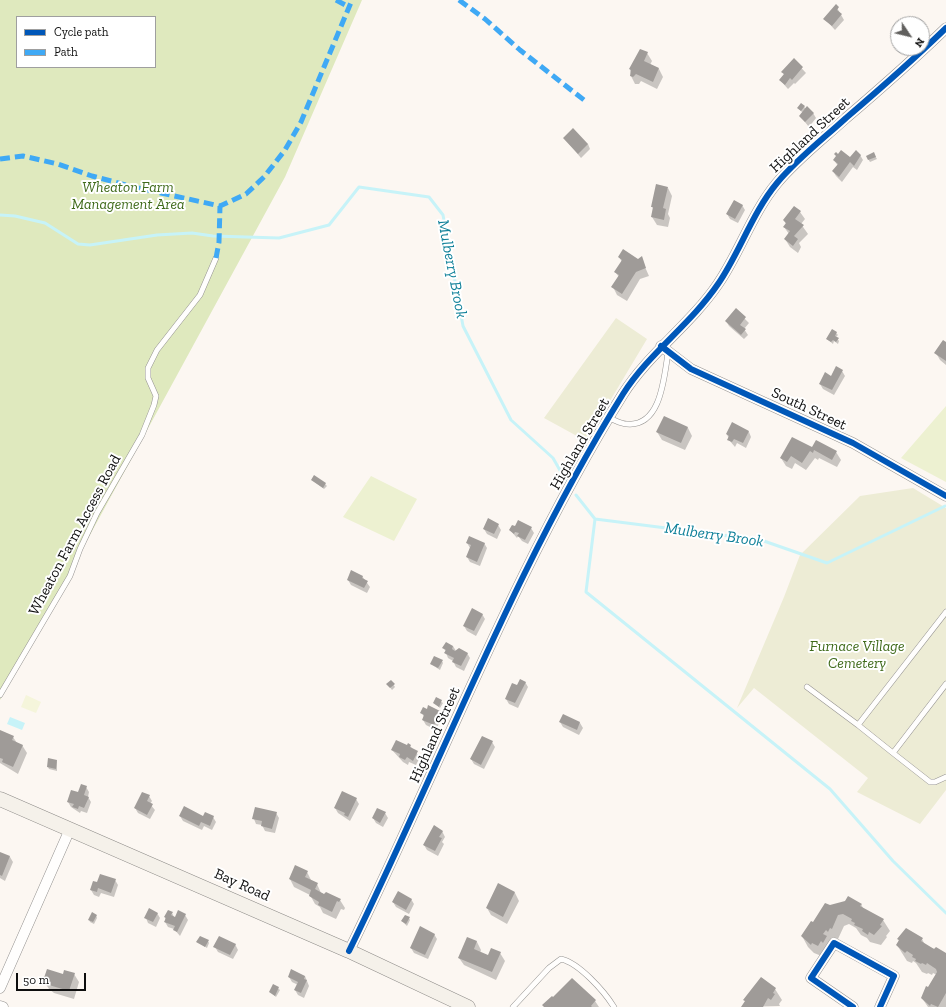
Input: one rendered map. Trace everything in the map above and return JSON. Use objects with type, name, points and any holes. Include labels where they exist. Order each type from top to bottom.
[{"type":"main road","name":"Bay Road","points":[[0,799],[349,951],[468,1007]]},
{"type":"street","name":"Highland Street","points":[[349,951],[402,842],[483,658],[530,562],[609,418],[635,378],[665,350],[718,284],[776,184],[803,156],[918,55],[946,28]]},
{"type":"street","name":"South Street","points":[[665,350],[691,369],[853,443],[946,496]]},
{"type":"street","points":[[0,988],[70,829]]},
{"type":"street","points":[[853,1007],[811,978],[834,943],[894,976],[880,1007]]},
{"type":"lane","name":"Wheaton Farm Access Road","points":[[0,695],[70,576],[80,548],[97,512],[142,435],[156,396],[148,378],[148,368],[157,350],[200,295],[216,258]]},
{"type":"lane","points":[[609,418],[627,424],[642,422],[651,416],[661,393],[665,350]]},
{"type":"lane","points":[[858,725],[946,612]]},
{"type":"lane","points":[[893,753],[946,684]]},
{"type":"lane","points":[[807,687],[930,782],[936,782],[946,777]]},
{"type":"lane","points":[[515,1006],[549,968],[561,959],[578,968],[614,1007]]},
{"type":"green space","name":"Wheaton Farm Management Area","points":[[0,0],[362,0],[285,177],[0,700]]},
{"type":"green space","points":[[616,318],[647,339],[586,441],[544,418]]},
{"type":"green space","points":[[946,406],[946,482],[901,458]]},
{"type":"green space","points":[[371,476],[417,499],[394,541],[343,517]]},
{"type":"green space","name":"Furnace Village Cemetery","points":[[913,488],[946,508],[946,790],[920,824],[857,792],[868,778],[754,688],[737,708],[800,555],[860,496]]},
{"type":"green space","points":[[26,695],[41,702],[36,713],[21,707]]},
{"type":"water","points":[[10,717],[25,723],[22,730],[7,724]]},
{"type":"building","points":[[836,4],[839,7],[837,10],[842,14],[832,26],[823,19]]},
{"type":"building","points":[[640,49],[648,52],[644,61],[659,68],[653,82],[636,74],[633,77],[630,76],[631,70],[629,69]]},
{"type":"building","points":[[794,58],[803,67],[792,80],[790,78],[785,85],[779,80],[784,74],[781,72]]},
{"type":"building","points":[[801,103],[805,106],[801,111],[797,108]]},
{"type":"building","points":[[807,106],[814,113],[805,122],[799,116]]},
{"type":"building","points":[[573,128],[588,144],[578,154],[563,138]]},
{"type":"building","points":[[841,150],[850,157],[856,150],[861,155],[854,166],[850,162],[839,177],[832,171],[838,164],[833,160],[836,156],[834,154],[836,152],[838,154]]},
{"type":"building","points":[[874,152],[876,157],[868,160],[866,156]]},
{"type":"building","points":[[656,184],[668,187],[663,208],[666,209],[664,220],[651,217],[653,207],[651,207]]},
{"type":"building","points":[[734,200],[743,205],[735,219],[726,214]]},
{"type":"building","points":[[794,206],[801,211],[795,219],[804,225],[794,236],[798,239],[793,246],[784,239],[790,231],[783,227],[786,223],[783,220]]},
{"type":"building","points":[[623,249],[638,259],[642,256],[646,268],[636,272],[622,294],[611,287],[619,275],[614,272],[622,260],[618,257]]},
{"type":"building","points":[[736,308],[746,317],[740,325],[746,329],[741,335],[725,321]]},
{"type":"building","points":[[832,329],[837,332],[835,336],[839,338],[836,342],[833,340],[831,342],[826,339]]},
{"type":"building","points":[[943,340],[946,342],[946,361],[934,353]]},
{"type":"building","points":[[836,366],[843,370],[832,390],[819,384],[825,372],[831,376]]},
{"type":"building","points":[[664,416],[688,427],[681,443],[656,432]]},
{"type":"building","points":[[732,422],[749,431],[743,443],[734,439],[732,442],[727,440],[729,436],[726,434]]},
{"type":"building","points":[[792,437],[812,447],[816,440],[837,451],[832,460],[814,450],[813,453],[810,451],[802,463],[791,456],[787,462],[780,458]]},
{"type":"building","points":[[314,475],[326,483],[323,488],[311,480]]},
{"type":"building","points":[[488,518],[499,524],[494,534],[483,529]]},
{"type":"building","points":[[518,520],[532,527],[525,540],[517,536],[519,533],[515,532],[514,534],[509,530],[512,525],[515,526]]},
{"type":"building","points":[[469,536],[485,543],[477,562],[466,557],[471,545],[466,543]]},
{"type":"building","points":[[351,570],[363,576],[362,578],[368,581],[364,588],[347,580]]},
{"type":"building","points":[[472,608],[483,614],[474,631],[463,626]]},
{"type":"building","points":[[446,642],[453,646],[452,649],[455,651],[459,648],[468,653],[461,666],[452,662],[454,658],[444,653],[446,650],[442,648]]},
{"type":"building","points":[[434,656],[443,660],[438,668],[430,664]]},
{"type":"building","points":[[520,679],[526,682],[515,703],[505,699],[512,683],[517,685]]},
{"type":"building","points":[[391,680],[395,684],[390,688],[386,684]]},
{"type":"building","points":[[436,697],[442,700],[439,707],[433,703]]},
{"type":"building","points":[[428,705],[440,711],[434,725],[422,720],[424,715],[420,713],[423,707],[427,709]]},
{"type":"building","points":[[563,714],[580,722],[577,730],[559,722]]},
{"type":"building","points":[[0,730],[14,736],[12,740],[23,745],[13,767],[2,762],[3,759],[0,758]]},
{"type":"building","points":[[482,736],[493,741],[481,765],[470,759]]},
{"type":"building","points":[[396,740],[407,745],[408,743],[411,745],[410,747],[418,751],[413,761],[407,757],[405,760],[399,757],[400,754],[391,750]]},
{"type":"building","points":[[48,758],[57,760],[56,769],[47,767]]},
{"type":"building","points":[[81,784],[87,786],[84,795],[89,797],[84,808],[79,806],[78,809],[72,807],[74,804],[67,802],[71,790],[78,792]]},
{"type":"building","points":[[342,791],[357,798],[348,817],[344,815],[345,813],[334,808]]},
{"type":"building","points":[[142,792],[150,795],[147,801],[153,804],[147,815],[134,808]]},
{"type":"building","points":[[184,806],[203,816],[205,812],[214,816],[210,826],[201,822],[199,826],[179,816]]},
{"type":"building","points":[[255,807],[277,812],[272,829],[261,826],[262,821],[252,819]]},
{"type":"building","points":[[377,808],[386,812],[380,823],[372,818]]},
{"type":"building","points":[[434,825],[443,831],[439,837],[442,838],[435,851],[423,845]]},
{"type":"building","points":[[0,852],[10,856],[2,876],[0,875]]},
{"type":"building","points":[[295,865],[308,871],[305,877],[318,883],[315,889],[324,894],[326,892],[341,899],[339,902],[337,901],[332,912],[318,905],[319,902],[309,896],[311,890],[289,879]]},
{"type":"building","points":[[100,874],[116,879],[111,893],[98,888],[97,892],[90,890],[93,881],[97,882]]},
{"type":"building","points":[[498,883],[515,892],[503,917],[486,908]]},
{"type":"building","points":[[398,891],[412,899],[406,910],[392,902]]},
{"type":"building","points":[[848,896],[862,904],[860,906],[884,919],[880,925],[882,926],[874,935],[869,932],[868,935],[862,931],[863,929],[854,925],[855,923],[851,921],[852,919],[843,914],[838,915],[832,929],[830,928],[828,932],[826,930],[823,934],[827,936],[823,943],[821,941],[818,946],[812,943],[811,945],[801,936],[811,921],[813,922],[825,903],[830,905],[845,901]]},
{"type":"building","points":[[149,908],[158,913],[153,922],[144,918]]},
{"type":"building","points":[[168,910],[173,912],[171,915],[175,917],[178,910],[186,914],[177,932],[173,930],[175,926],[164,922],[166,918],[164,917]]},
{"type":"building","points":[[92,912],[97,915],[93,922],[88,920]]},
{"type":"building","points":[[405,915],[410,917],[406,924],[401,921]]},
{"type":"building","points":[[420,926],[435,934],[425,955],[410,948]]},
{"type":"building","points":[[906,928],[923,938],[921,941],[934,949],[936,947],[946,953],[946,993],[938,1007],[931,1004],[930,1006],[921,998],[926,986],[928,987],[937,972],[936,969],[927,963],[926,965],[915,961],[916,959],[912,957],[913,955],[907,951],[905,953],[896,945],[899,940],[897,939]]},
{"type":"building","points":[[200,936],[209,940],[205,947],[196,942]]},
{"type":"building","points":[[219,936],[236,944],[230,955],[213,947]]},
{"type":"building","points":[[467,937],[477,941],[474,949],[488,955],[491,948],[501,952],[492,972],[458,958]]},
{"type":"building","points":[[47,969],[63,974],[64,970],[75,973],[69,991],[49,985],[49,983],[43,981]]},
{"type":"building","points":[[291,969],[305,976],[304,979],[307,980],[301,993],[294,990],[298,982],[288,977]]},
{"type":"building","points":[[761,977],[776,988],[773,993],[775,994],[771,1000],[768,998],[763,1007],[741,1007],[745,1001],[743,1000]]},
{"type":"building","points":[[572,978],[596,1000],[591,1006],[592,1007],[544,1007],[542,1005],[552,996],[553,997]]},
{"type":"building","points":[[273,984],[279,987],[275,996],[269,992]]},
{"type":"waterway","name":"Mulberry Brook","points":[[0,215],[15,216],[45,223],[78,244],[90,245],[157,235],[192,233],[213,236],[279,238],[329,225],[359,187],[429,197],[443,215],[463,326],[511,420],[553,458],[566,481]]},
{"type":"waterway","name":"Mulberry Brook","points":[[576,495],[595,519],[761,540],[827,563],[945,506]]},
{"type":"waterway","points":[[595,519],[586,592],[830,789],[893,861],[946,913]]},
{"type":"marked path","points":[[336,0],[349,7]]},
{"type":"marked path","points":[[0,159],[23,156],[58,164],[92,176],[134,187],[220,206],[246,194],[264,177],[285,150],[301,122],[352,0]]},
{"type":"marked path","points":[[459,0],[485,19],[520,50],[584,100]]},
{"type":"marked path","points":[[216,258],[219,242],[220,206]]},
{"type":"cycle path","points":[[349,951],[512,598],[547,529],[623,394],[645,365],[695,313],[718,284],[726,272],[760,207],[777,183],[810,149],[897,74],[946,28]]},
{"type":"cycle path","points":[[661,346],[691,369],[853,443],[946,496]]},
{"type":"cycle path","points":[[853,1007],[811,978],[834,943],[894,976],[880,1007]]}]
